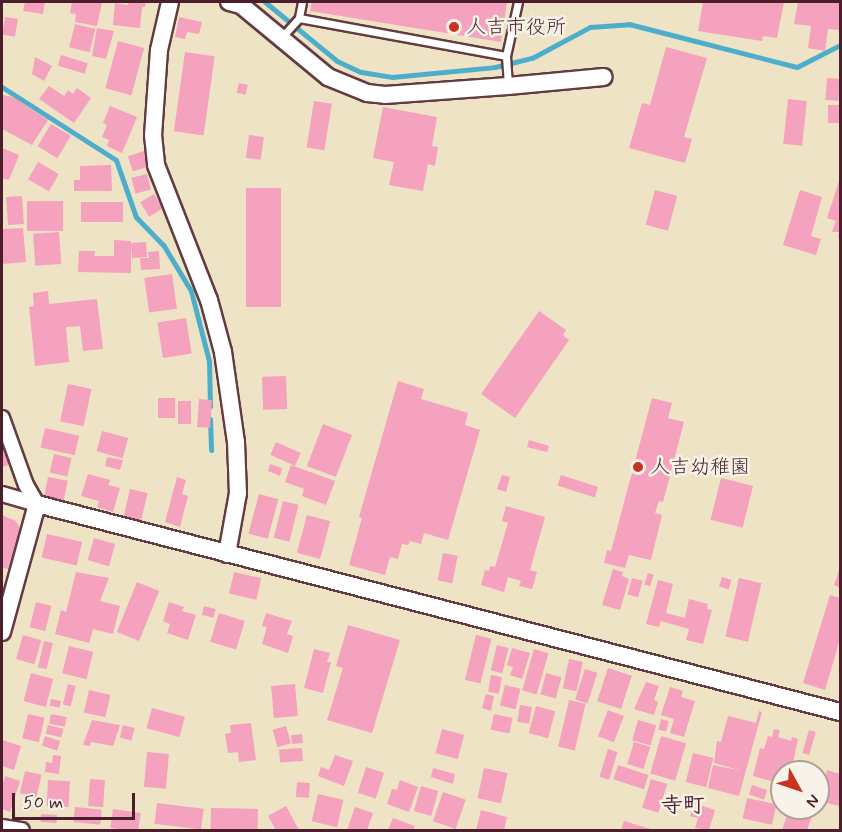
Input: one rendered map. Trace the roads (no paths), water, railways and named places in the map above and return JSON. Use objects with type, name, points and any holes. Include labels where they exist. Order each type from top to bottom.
[{"type":"street","points":[[170,2],[159,50],[153,135],[156,165],[209,300],[223,352],[236,442],[238,493],[227,554]]},
{"type":"street","points":[[229,2],[241,5],[327,76],[367,93],[385,95],[604,77]]},
{"type":"street","points":[[2,418],[27,485],[37,504],[2,632]]},
{"type":"street","points":[[2,494],[840,712]]},
{"type":"street","points":[[2,827],[22,831]]},
{"type":"lane","points":[[280,39],[299,18],[302,2]]},
{"type":"lane","points":[[508,86],[506,56],[518,2]]},
{"type":"lane","points":[[299,18],[506,56]]},
{"type":"waterway","points":[[265,2],[337,61],[361,72],[392,77],[495,67],[532,58],[590,27],[629,24],[797,67],[840,45]]},
{"type":"waterway","points":[[2,87],[116,160],[136,217],[164,246],[191,291],[209,361],[210,406]]},
{"type":"waterway","points":[[210,419],[211,450]]},
{"type":"place","name":"人吉市役所","points":[[454,27]]},
{"type":"place","name":"人吉幼稚園","points":[[638,467]]},
{"type":"district","name":"寺町","points":[[683,807]]}]
